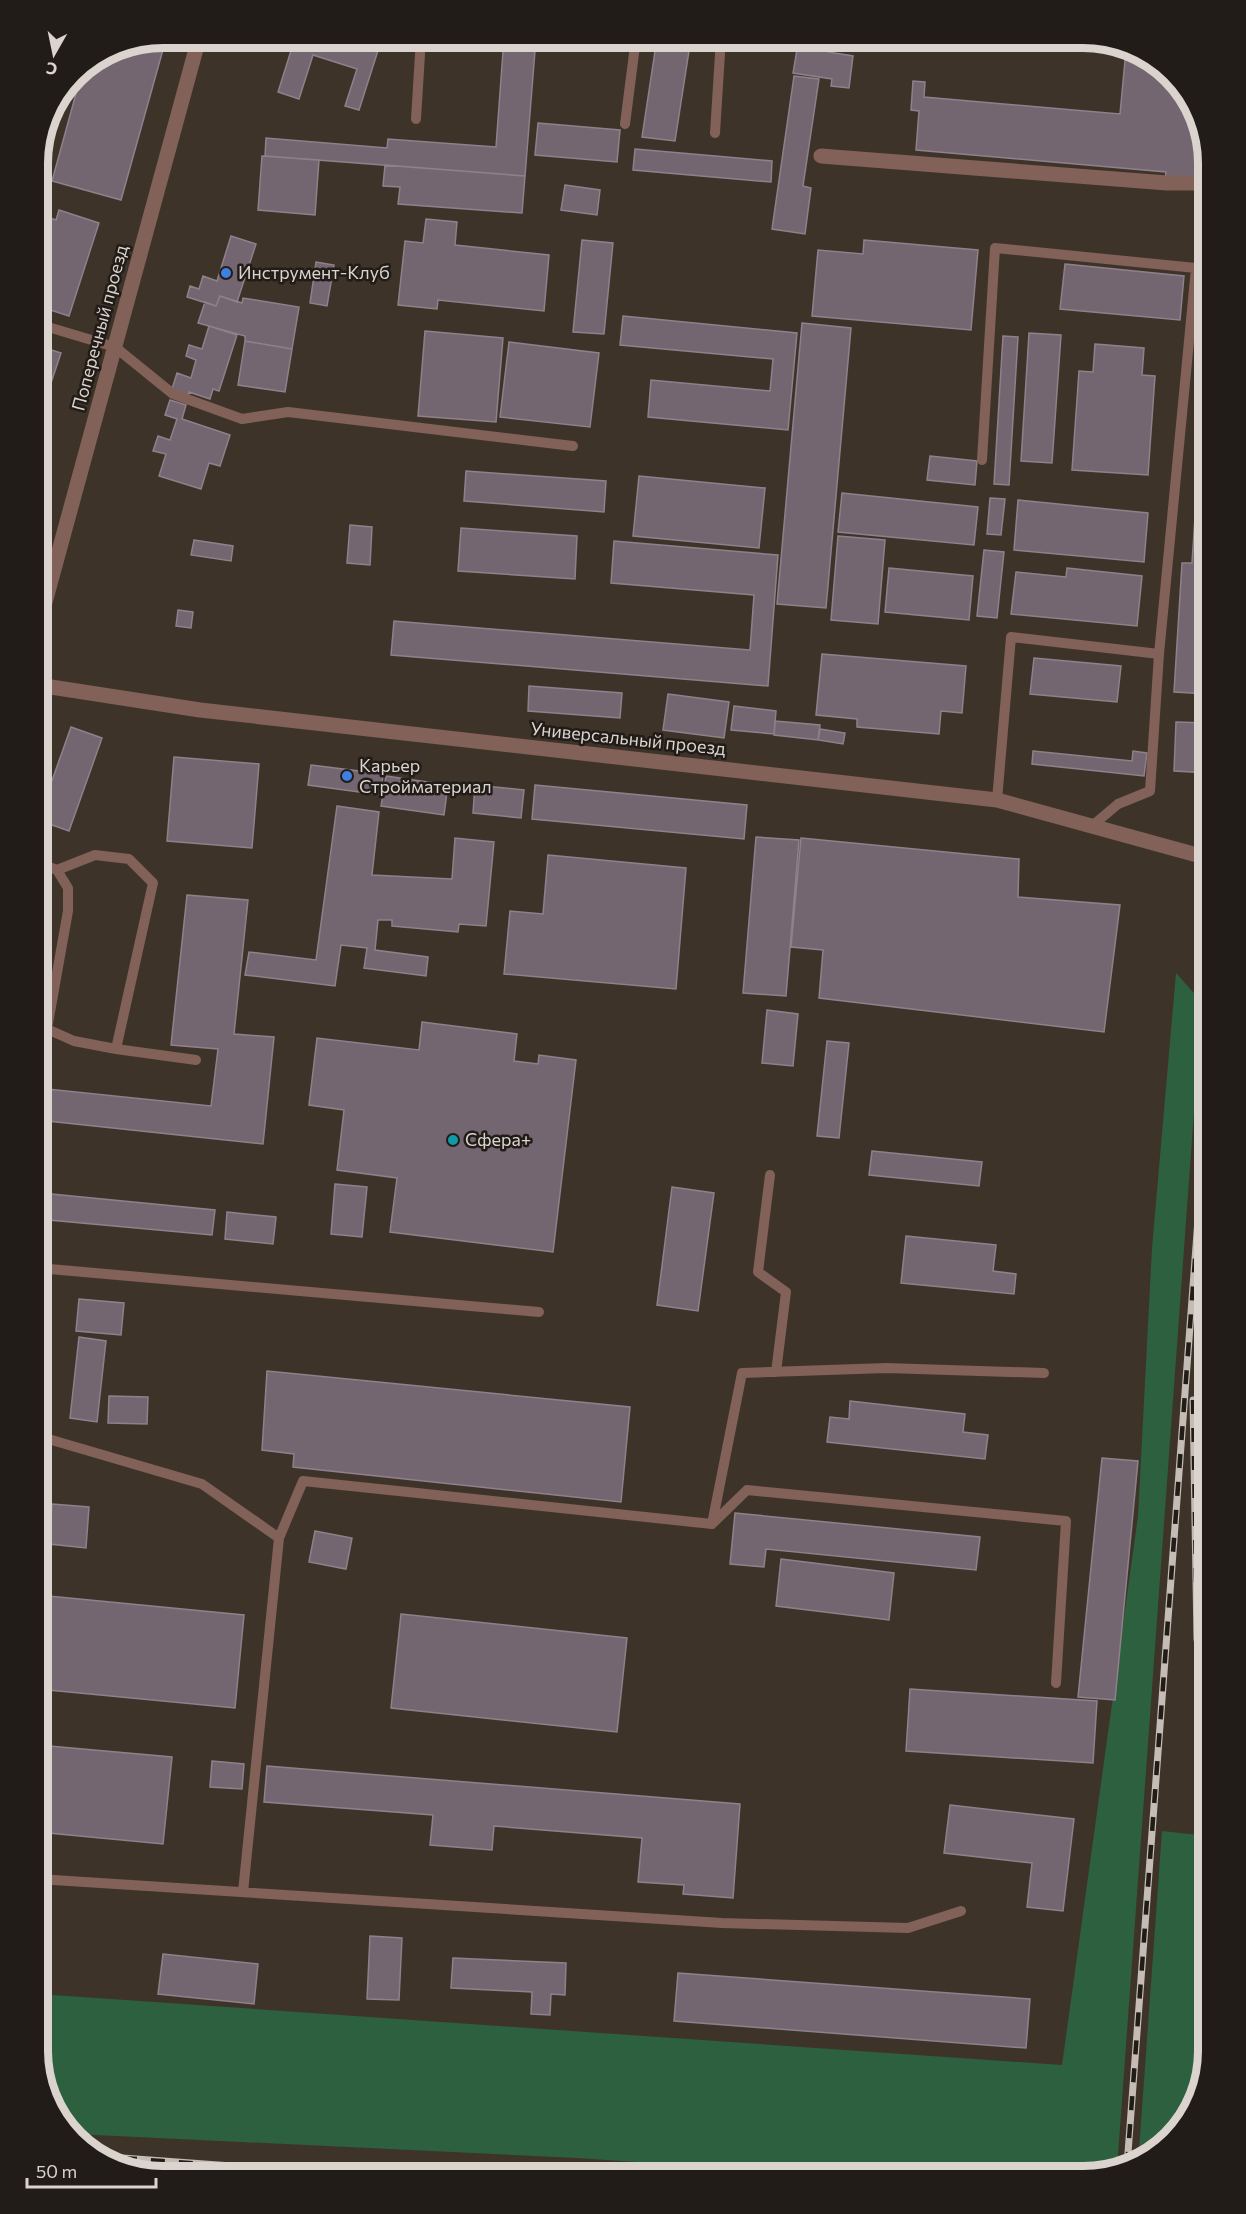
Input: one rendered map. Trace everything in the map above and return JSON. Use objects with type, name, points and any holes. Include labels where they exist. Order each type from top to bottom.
[{"type":"street","name":"Поперечный проезд","points":[[48,592],[196,48]]},
{"type":"street","points":[[822,156],[1167,183],[1198,183]]},
{"type":"street","name":"Универсальный проезд","points":[[48,687],[200,710],[997,800],[1198,855]]},
{"type":"lane","points":[[417,119],[421,48]]},
{"type":"lane","points":[[625,124],[635,48]]},
{"type":"lane","points":[[715,133],[720,48]]},
{"type":"lane","points":[[982,460],[995,248],[1196,268],[1159,654],[1150,791],[1118,804],[1092,826]]},
{"type":"lane","points":[[48,327],[115,347],[173,394],[242,419],[288,412],[573,446]]},
{"type":"lane","points":[[997,800],[1011,637],[1159,654]]},
{"type":"lane","points":[[57,870],[95,855],[129,859],[153,883],[116,1049]]},
{"type":"lane","points":[[48,867],[57,870],[68,888],[68,911],[48,1023]]},
{"type":"lane","points":[[48,1029],[75,1041],[196,1060]]},
{"type":"lane","points":[[770,1175],[758,1272],[786,1292],[776,1372]]},
{"type":"lane","points":[[48,1269],[539,1312]]},
{"type":"lane","points":[[712,1524],[742,1373],[886,1368],[1044,1373]]},
{"type":"lane","points":[[48,1439],[202,1484],[279,1539]]},
{"type":"lane","points":[[243,1892],[279,1539],[303,1481],[712,1524]]},
{"type":"lane","points":[[712,1524],[747,1490],[1066,1521],[1056,1683]]},
{"type":"lane","points":[[48,1880],[722,1923],[908,1928],[961,1911]]},
{"type":"green space","points":[[1176,973],[1198,998],[1198,1057],[1118,2160],[1083,2166],[698,2166],[84,2134],[67,2115],[54,2088],[50,2073],[48,1995],[1062,2065],[1138,1516],[1152,1248]]},
{"type":"green space","points":[[1162,1831],[1198,1835],[1197,2066],[1189,2095],[1179,2115],[1159,2137],[1139,2151]]},
{"type":"building","points":[[163,48],[121,200],[52,181],[78,86],[84,84],[84,80],[105,63],[141,50]]},
{"type":"building","points":[[292,48],[379,48],[359,110],[345,106],[357,69],[313,55],[299,99],[278,92]]},
{"type":"building","points":[[503,48],[535,48],[525,176],[265,156],[266,138],[387,148],[388,139],[496,147]]},
{"type":"building","points":[[655,48],[689,48],[675,141],[642,137]]},
{"type":"building","points":[[797,48],[829,48],[828,52],[853,56],[849,88],[831,86],[832,79],[793,73]]},
{"type":"building","points":[[1125,56],[1147,67],[1179,99],[1194,133],[1198,183],[1165,180],[1166,172],[916,150],[919,111],[911,110],[913,81],[925,82],[924,97],[1120,114]]},
{"type":"building","points":[[794,76],[819,79],[803,186],[811,188],[805,234],[772,229]]},
{"type":"building","points":[[538,123],[620,130],[617,162],[535,155]]},
{"type":"building","points":[[635,149],[772,161],[771,182],[633,170]]},
{"type":"building","points":[[262,156],[319,160],[315,215],[258,210]]},
{"type":"building","points":[[385,165],[525,176],[522,213],[398,204],[400,187],[383,186]]},
{"type":"building","points":[[565,185],[600,190],[597,215],[561,210]]},
{"type":"building","points":[[59,210],[99,223],[69,316],[48,309],[48,217],[56,220]]},
{"type":"building","points":[[426,219],[457,222],[455,245],[549,255],[544,311],[438,300],[437,309],[398,305],[405,241],[423,243]]},
{"type":"building","points":[[231,236],[256,244],[237,302],[220,296],[216,306],[187,297],[190,286],[199,289],[203,276],[217,281]]},
{"type":"building","points":[[582,240],[613,243],[604,334],[573,332]]},
{"type":"building","points":[[864,240],[978,250],[971,330],[812,316],[818,250],[863,254]]},
{"type":"building","points":[[316,262],[334,265],[327,306],[310,303]]},
{"type":"building","points":[[1065,264],[1184,276],[1180,320],[1060,309]]},
{"type":"building","points":[[220,296],[242,303],[243,298],[299,307],[292,349],[245,341],[245,336],[198,323],[205,302],[216,306]]},
{"type":"building","points":[[623,316],[797,333],[788,430],[648,417],[651,380],[770,391],[773,359],[620,345]]},
{"type":"building","points":[[802,323],[851,328],[826,608],[777,604]]},
{"type":"building","points":[[209,326],[237,335],[219,391],[213,389],[210,399],[189,392],[188,397],[171,392],[177,373],[191,378],[196,360],[186,356],[189,345],[202,349]]},
{"type":"building","points":[[425,331],[503,338],[496,422],[418,416]]},
{"type":"building","points":[[1029,333],[1061,335],[1052,463],[1021,461]]},
{"type":"building","points":[[1003,336],[1018,337],[1009,485],[994,484]]},
{"type":"building","points":[[245,341],[292,349],[285,392],[238,385]]},
{"type":"building","points":[[509,342],[599,353],[590,427],[500,417]]},
{"type":"building","points":[[1095,344],[1144,348],[1142,375],[1155,376],[1148,475],[1072,470],[1079,371],[1093,372]]},
{"type":"building","points":[[48,349],[61,353],[48,392]]},
{"type":"building","points":[[170,400],[186,405],[182,419],[230,435],[220,466],[209,463],[201,489],[159,476],[166,454],[153,451],[158,436],[170,440],[177,419],[165,415]]},
{"type":"building","points":[[930,456],[977,461],[975,485],[927,480]]},
{"type":"building","points":[[466,471],[606,481],[604,512],[464,501]]},
{"type":"building","points":[[1198,472],[1198,693],[1174,692],[1182,563],[1192,563]]},
{"type":"building","points":[[639,476],[765,488],[759,548],[633,536]]},
{"type":"building","points":[[842,493],[978,507],[974,545],[838,532]]},
{"type":"building","points":[[990,498],[1005,499],[1001,535],[987,534]]},
{"type":"building","points":[[1018,500],[1148,513],[1144,562],[1014,550]]},
{"type":"building","points":[[350,525],[372,527],[370,565],[347,563]]},
{"type":"building","points":[[461,528],[577,536],[575,579],[458,571]]},
{"type":"building","points":[[838,536],[885,540],[878,624],[831,620]]},
{"type":"building","points":[[194,540],[233,546],[231,561],[191,555]]},
{"type":"building","points":[[614,541],[778,555],[768,686],[391,655],[394,621],[750,650],[754,595],[611,583]]},
{"type":"building","points":[[984,550],[1004,552],[997,618],[977,616]]},
{"type":"building","points":[[889,568],[973,576],[969,620],[885,612]]},
{"type":"building","points":[[1067,568],[1142,576],[1137,626],[1011,614],[1016,572],[1066,577]]},
{"type":"building","points":[[178,610],[193,612],[191,628],[176,626]]},
{"type":"building","points":[[822,654],[966,666],[962,713],[941,711],[939,734],[857,727],[857,719],[816,715]]},
{"type":"building","points":[[1034,658],[1121,666],[1117,702],[1030,694]]},
{"type":"building","points":[[529,686],[622,693],[620,718],[528,711]]},
{"type":"building","points":[[668,694],[729,702],[724,738],[663,730]]},
{"type":"building","points":[[734,706],[776,711],[774,734],[731,730]]},
{"type":"building","points":[[775,721],[820,725],[818,740],[774,735]]},
{"type":"building","points":[[1176,722],[1198,723],[1198,772],[1174,771]]},
{"type":"building","points":[[71,727],[102,738],[69,831],[48,824],[48,792]]},
{"type":"building","points":[[820,729],[845,733],[843,744],[818,740]]},
{"type":"building","points":[[1033,751],[1132,761],[1133,751],[1147,753],[1144,776],[1032,764]]},
{"type":"building","points":[[174,757],[259,764],[252,848],[167,841]]},
{"type":"building","points":[[311,765],[383,774],[381,795],[308,785]]},
{"type":"building","points":[[386,776],[448,785],[444,815],[381,806]]},
{"type":"building","points":[[475,785],[524,790],[521,818],[473,813]]},
{"type":"building","points":[[535,785],[747,805],[744,839],[532,819]]},
{"type":"building","points":[[337,806],[379,812],[372,875],[452,879],[455,838],[494,842],[486,926],[459,924],[458,932],[392,926],[392,920],[378,920],[375,950],[428,957],[426,976],[364,968],[367,948],[341,945],[335,986],[245,975],[249,952],[316,960]]},
{"type":"building","points":[[756,837],[799,840],[786,996],[743,993]]},
{"type":"building","points":[[801,838],[1019,859],[1018,897],[1120,905],[1104,1032],[819,998],[823,950],[791,947]]},
{"type":"building","points":[[548,855],[686,868],[676,989],[504,974],[510,911],[543,914]]},
{"type":"building","points":[[187,895],[248,900],[234,1034],[274,1037],[263,1144],[48,1121],[48,1089],[211,1106],[218,1049],[171,1045]]},
{"type":"building","points":[[767,1010],[798,1014],[793,1066],[762,1063]]},
{"type":"building","name":"Сфера+","points":[[422,1022],[517,1034],[514,1061],[538,1064],[539,1055],[576,1060],[553,1252],[390,1232],[397,1178],[337,1170],[344,1110],[309,1105],[317,1038],[419,1050]]},
{"type":"building","points":[[827,1041],[849,1043],[839,1138],[817,1136]]},
{"type":"building","points":[[872,1151],[982,1162],[979,1186],[869,1175]]},
{"type":"building","points":[[335,1184],[367,1187],[362,1237],[331,1234]]},
{"type":"building","points":[[672,1187],[714,1193],[698,1311],[657,1305]]},
{"type":"building","points":[[48,1194],[215,1210],[212,1235],[48,1220]]},
{"type":"building","points":[[227,1212],[276,1217],[273,1244],[225,1239]]},
{"type":"building","points":[[906,1236],[996,1245],[993,1271],[1016,1274],[1014,1294],[901,1283]]},
{"type":"building","points":[[79,1299],[124,1303],[121,1335],[76,1331]]},
{"type":"building","points":[[79,1337],[106,1341],[97,1422],[70,1418]]},
{"type":"building","points":[[267,1371],[630,1407],[621,1502],[293,1467],[294,1454],[262,1450]]},
{"type":"building","points":[[109,1396],[148,1397],[147,1424],[108,1423]]},
{"type":"building","points":[[850,1401],[965,1414],[963,1432],[988,1435],[985,1459],[827,1442],[830,1417],[849,1419]]},
{"type":"building","points":[[1102,1458],[1138,1461],[1115,1700],[1078,1697]]},
{"type":"building","points":[[52,1504],[89,1507],[86,1548],[49,1544]]},
{"type":"building","points":[[735,1513],[980,1537],[976,1570],[766,1549],[764,1567],[730,1564]]},
{"type":"building","points":[[315,1531],[352,1538],[346,1569],[309,1562]]},
{"type":"building","points":[[781,1559],[894,1573],[889,1620],[776,1606]]},
{"type":"building","points":[[48,1596],[244,1615],[235,1708],[48,1690]]},
{"type":"building","points":[[401,1614],[627,1638],[617,1732],[391,1708]]},
{"type":"building","points":[[910,1689],[1097,1701],[1093,1763],[906,1751]]},
{"type":"building","points":[[48,1746],[172,1757],[163,1844],[48,1833]]},
{"type":"building","points":[[212,1761],[244,1764],[242,1789],[210,1787]]},
{"type":"building","points":[[267,1766],[740,1804],[733,1898],[683,1894],[684,1885],[638,1882],[642,1838],[494,1826],[492,1850],[430,1845],[433,1815],[264,1802]]},
{"type":"building","points":[[950,1805],[1074,1819],[1063,1911],[1027,1907],[1032,1863],[944,1853]]},
{"type":"building","points":[[370,1936],[402,1938],[399,2000],[367,1999]]},
{"type":"building","points":[[163,1954],[258,1964],[254,2004],[158,1994]]},
{"type":"building","points":[[453,1958],[566,1963],[565,1995],[551,1994],[550,2015],[531,2014],[532,1992],[451,1988]]},
{"type":"building","points":[[678,1973],[1030,1999],[1026,2048],[674,2021]]},
{"type":"railway","points":[[1128,2157],[1198,1219]]},
{"type":"railway","points":[[1193,1400],[1198,1645]]},
{"type":"railway","points":[[121,2158],[230,2166]]},
{"type":"place","name":"Инструмент-Клуб","points":[[226,273]]},
{"type":"place","name":"Карьер Стройматериал","points":[[347,776]]},
{"type":"place","name":"Сфера+","points":[[453,1140]]}]
